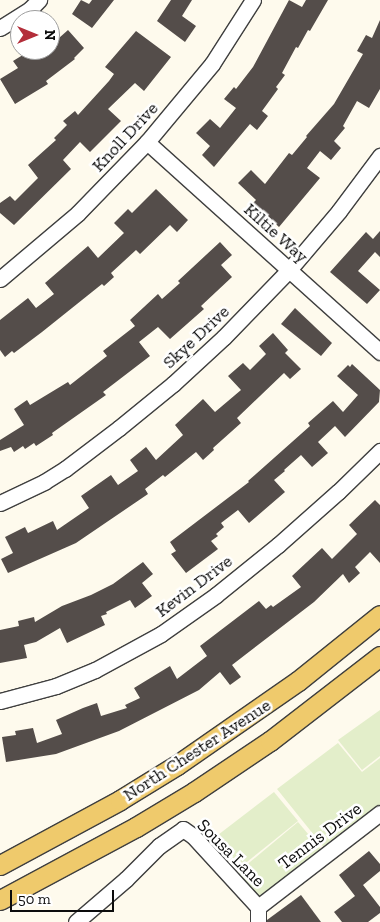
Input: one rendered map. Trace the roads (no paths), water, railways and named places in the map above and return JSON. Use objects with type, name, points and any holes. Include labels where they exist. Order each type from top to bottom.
[{"type":"main road","name":"North Chester Avenue","points":[[0,865],[120,800],[177,766],[298,681],[380,615]]},
{"type":"main road","name":"North Chester Avenue","points":[[0,900],[128,832],[194,792],[286,730],[380,656]]},
{"type":"street","points":[[0,28],[24,13],[39,0]]},
{"type":"street","name":"Knoll Drive","points":[[0,279],[78,213],[147,142],[212,64],[253,0]]},
{"type":"street","name":"Kiltie Way","points":[[147,142],[380,352]]},
{"type":"street","name":"Skye Drive","points":[[0,503],[44,482],[119,428],[173,384],[224,337],[289,270],[339,211],[380,156]]},
{"type":"street","name":"Kevin Drive","points":[[0,701],[56,686],[95,670],[161,634],[278,545],[338,492],[380,451]]},
{"type":"street","name":"Tennis Drive","points":[[258,907],[380,813]]},
{"type":"street","name":"Sousa Lane","points":[[76,922],[126,879],[159,846],[183,829],[193,836],[258,907],[258,922]]}]
